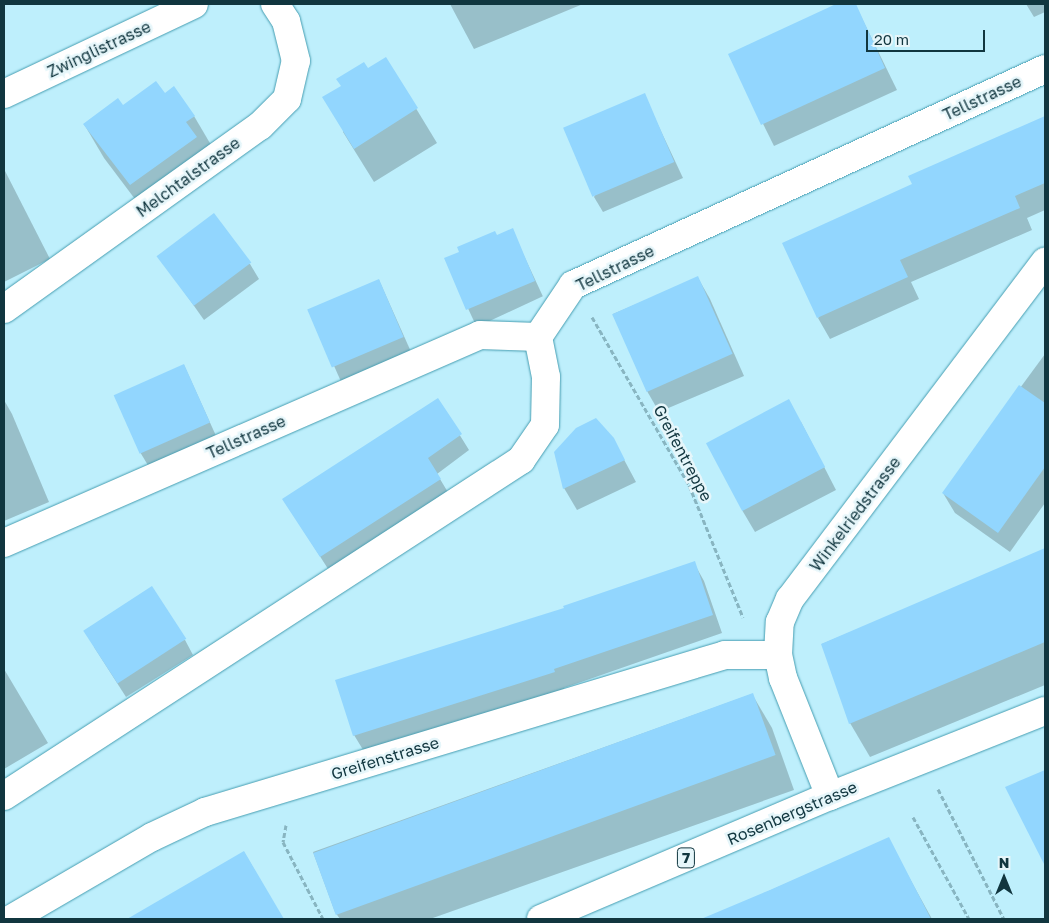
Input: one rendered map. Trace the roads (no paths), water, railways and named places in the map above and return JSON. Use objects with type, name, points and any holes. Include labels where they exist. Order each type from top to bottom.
[{"type":"street","name":"Zwinglistrasse","points":[[4,94],[194,4]]},
{"type":"street","name":"Melchtalstrasse","points":[[4,309],[260,126],[287,99],[296,61],[286,21],[275,4]]},
{"type":"street","name":"Tellstrasse","points":[[4,543],[480,335],[538,337],[573,285],[1045,69]]},
{"type":"street","name":"Winkelriedstrasse","points":[[830,796],[783,678],[778,655],[780,622],[790,600],[1045,262]]},
{"type":"street","points":[[4,796],[521,460],[545,425],[546,377],[538,337]]},
{"type":"street","name":"Greifenstrasse","points":[[11,919],[152,837],[205,812],[725,655],[778,655]]},
{"type":"street","name":"Rosenbergstrasse","points":[[541,919],[830,796],[1045,711]]}]
